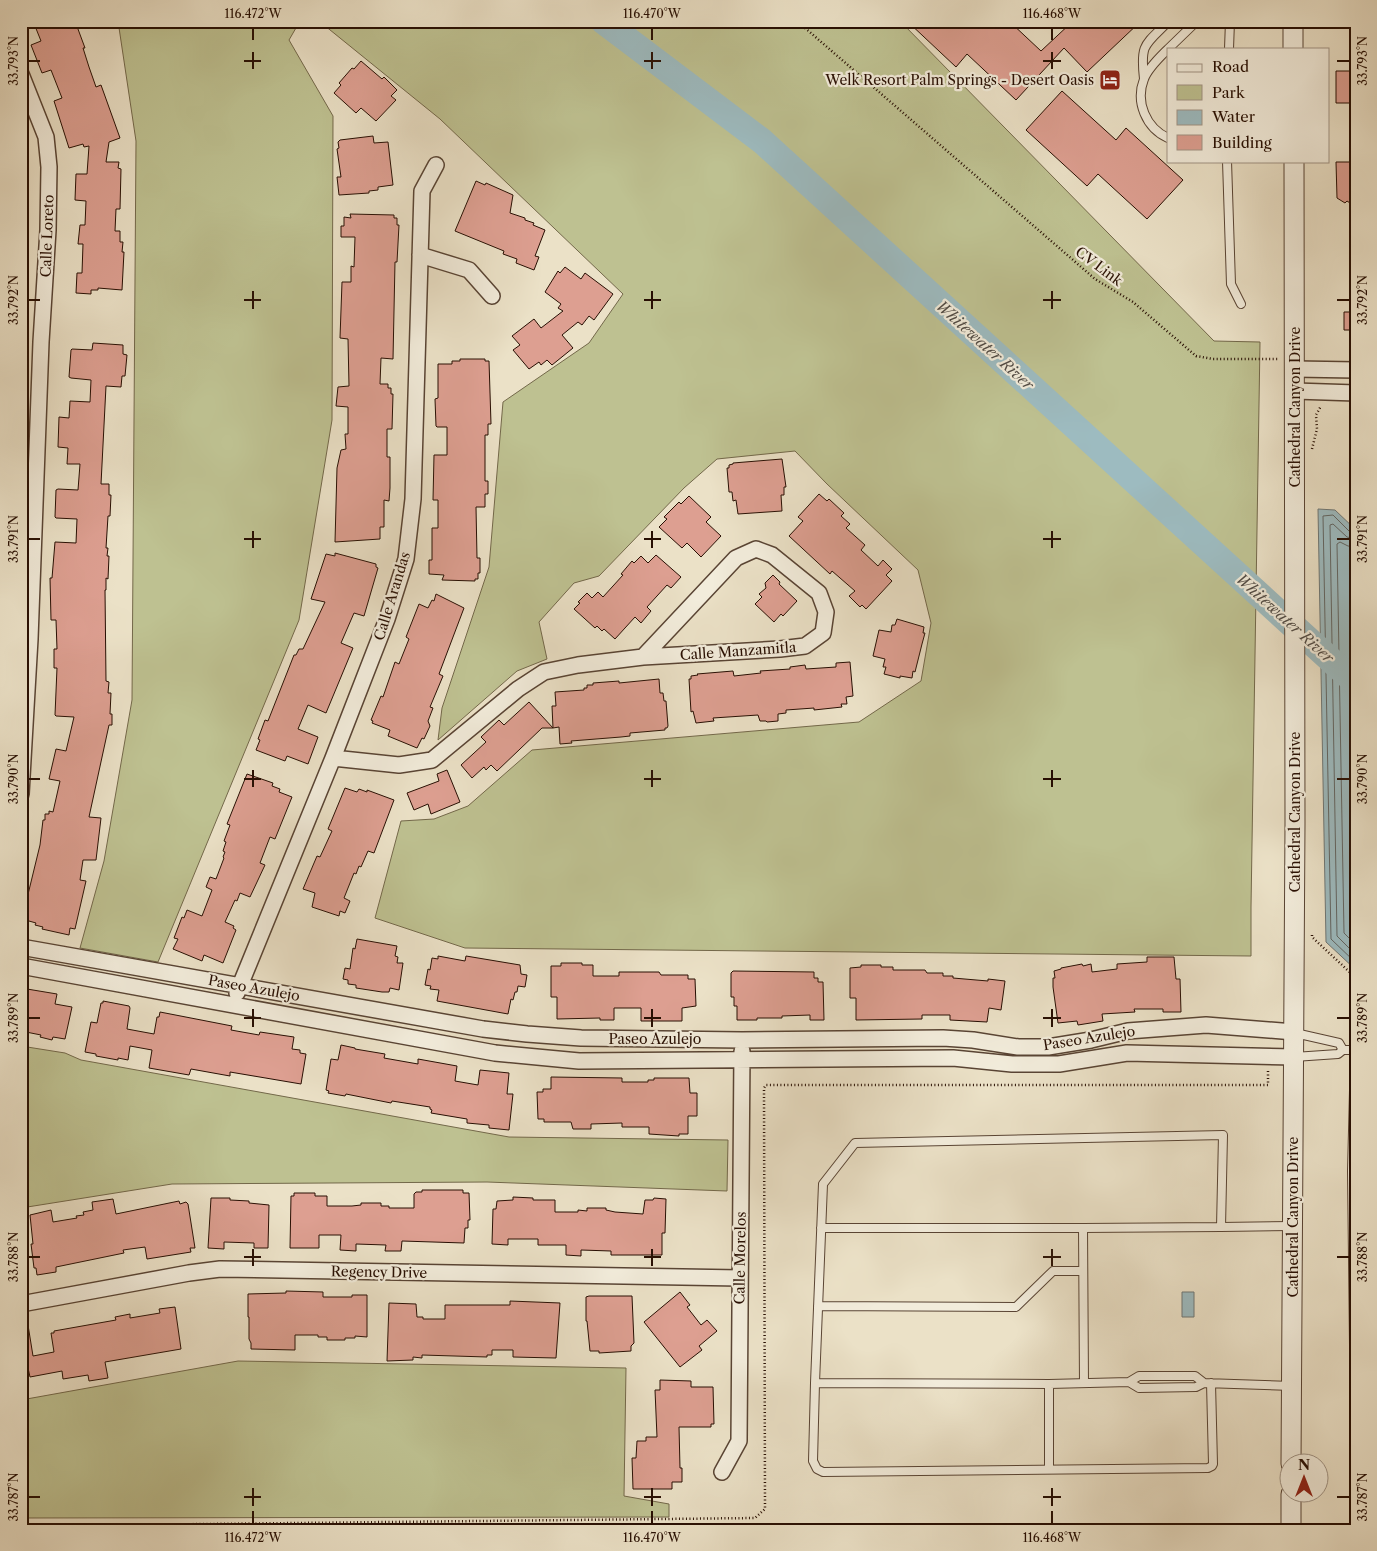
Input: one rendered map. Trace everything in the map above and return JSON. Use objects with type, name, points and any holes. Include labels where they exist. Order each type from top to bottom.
[{"type":"street","points":[[1293,21],[1293,48]]},
{"type":"street","name":"Calle Loreto","points":[[21,74],[46,137],[49,167],[48,230],[30,639],[21,794]]},
{"type":"street","name":"Cathedral Canyon Drive","points":[[1292,1454],[1295,824],[1294,162]]},
{"type":"street","name":"Calle Arandas","points":[[232,1004],[333,758],[387,619],[406,560],[413,499],[422,191],[436,164]]},
{"type":"street","points":[[420,256],[469,270],[492,296]]},
{"type":"street","points":[[1295,363],[1356,370]]},
{"type":"street","points":[[1294,391],[1356,393]]},
{"type":"street","name":"Calle Manzamitla","points":[[333,758],[399,765],[432,760],[518,689],[544,672],[578,665],[643,657],[780,650],[805,646],[823,633],[826,612],[818,594],[772,555],[756,549],[736,558],[643,657]]},
{"type":"street","name":"Paseo Azulejo","points":[[21,947],[483,1029],[581,1038],[742,1040],[943,1038],[1018,1046],[1048,1047],[1128,1031],[1206,1025],[1294,1032]]},
{"type":"street","name":"Paseo Azulejo","points":[[21,966],[495,1053],[579,1061],[953,1058],[1012,1064],[1059,1064],[1128,1053],[1294,1057]]},
{"type":"street","name":"Calle Morelos","points":[[722,1472],[739,1441],[742,1040]]},
{"type":"street","name":"Regency Drive","points":[[21,1304],[220,1269],[740,1278]]},
{"type":"street","points":[[1291,1504],[1291,1530]]},
{"type":"lane","points":[[1167,137],[1149,124],[1140,103],[1144,79],[1142,60],[1144,45],[1169,21]]},
{"type":"lane","points":[[1169,48],[1198,21]]},
{"type":"lane","points":[[1229,48],[1230,21]]},
{"type":"lane","points":[[1144,79],[1157,59],[1167,50]]},
{"type":"lane","points":[[1227,162],[1231,284],[1241,304]]},
{"type":"lane","points":[[1294,1032],[1339,1043],[1343,1050]]},
{"type":"lane","points":[[1294,1057],[1338,1054],[1343,1050],[1355,1050],[1352,1171],[1354,1344],[1356,1345]]},
{"type":"lane","points":[[1208,1383],[1212,1466],[823,1472],[817,1469],[813,1461],[814,1383],[822,1184],[855,1142],[1223,1135],[1221,1227]]},
{"type":"lane","points":[[821,1228],[1292,1226]]},
{"type":"lane","points":[[1083,1228],[1084,1383]]},
{"type":"lane","points":[[818,1306],[1016,1308],[1053,1271],[1083,1271]]},
{"type":"lane","points":[[1130,1382],[1139,1376],[1195,1376],[1208,1383]]},
{"type":"lane","points":[[814,1383],[1049,1384],[1130,1382],[1140,1388],[1196,1387],[1208,1383],[1292,1386]]},
{"type":"lane","points":[[1049,1384],[1049,1469]]},
{"type":"path","name":"CV Link","points":[[797,21],[1095,279],[1133,302],[1196,356],[1213,359],[1295,363]]},
{"type":"path","points":[[1312,450],[1317,429],[1316,415],[1322,404],[1322,392]]},
{"type":"path","points":[[1312,928],[1312,937],[1356,978]]},
{"type":"path","points":[[21,1526],[755,1518],[765,1509],[764,1088],[766,1085],[1268,1085],[1268,1069]]},
{"type":"green space","points":[[118,21],[300,21],[289,40],[333,116],[332,420],[299,620],[158,962],[80,948],[104,861],[132,700],[136,141]]},
{"type":"green space","points":[[319,21],[900,21],[1214,341],[1260,342],[1251,956],[465,948],[375,918],[401,821],[434,819],[468,806],[532,750],[859,722],[921,681],[931,623],[918,570],[795,451],[717,459],[684,488],[599,576],[574,583],[539,622],[547,659],[517,671],[438,740],[442,708],[489,567],[503,402],[589,343],[623,294],[440,119]]},
{"type":"green space","points":[[21,1046],[65,1053],[81,1060],[509,1137],[728,1140],[727,1191],[487,1182],[172,1184],[21,1208]]},
{"type":"green space","points":[[238,1361],[626,1368],[624,1496],[669,1504],[669,1517],[21,1518],[21,1400]]},
{"type":"water","points":[[1318,509],[1335,510],[1356,530],[1356,970],[1326,942]]},
{"type":"water","points":[[1182,1292],[1194,1292],[1194,1317],[1182,1317]]},
{"type":"building","points":[[47,21],[75,21],[96,87],[101,85],[120,138],[109,142],[106,162],[119,162],[118,168],[121,169],[120,209],[116,209],[115,231],[120,231],[120,242],[123,242],[122,290],[98,288],[98,290],[91,290],[91,294],[76,293],[77,273],[82,273],[83,244],[78,244],[80,225],[85,225],[86,201],[75,200],[76,174],[87,174],[89,146],[84,147],[83,144],[69,148],[54,101],[62,98],[51,70],[42,73],[31,45],[41,41],[35,26]]},
{"type":"building","points":[[907,21],[1009,21],[1041,51],[1073,21],[1141,21],[1087,72],[1064,48],[1016,100],[967,54],[956,67]]},
{"type":"building","points":[[361,61],[382,79],[384,77],[397,90],[391,96],[396,100],[376,121],[361,108],[356,113],[334,93],[341,85],[339,83]]},
{"type":"building","points":[[1336,71],[1356,71],[1356,103],[1336,103]]},
{"type":"building","points":[[1062,91],[1116,140],[1126,128],[1183,180],[1147,219],[1098,174],[1087,186],[1026,130]]},
{"type":"building","points":[[373,136],[374,143],[388,142],[393,185],[378,187],[378,190],[369,191],[369,193],[339,195],[337,177],[341,177],[337,149],[339,148],[338,142],[340,140]]},
{"type":"building","points":[[1336,162],[1351,162],[1351,174],[1356,174],[1356,207],[1347,201],[1345,203],[1337,198]]},
{"type":"building","points":[[476,181],[485,185],[486,183],[513,195],[510,213],[525,218],[525,220],[534,223],[533,225],[545,230],[535,256],[539,257],[534,270],[516,263],[517,259],[503,254],[504,251],[455,231]]},
{"type":"building","points":[[350,214],[394,215],[394,218],[397,218],[397,225],[399,225],[397,262],[395,262],[393,359],[381,358],[380,384],[388,384],[388,388],[391,388],[391,394],[393,394],[392,429],[387,429],[387,457],[390,457],[390,488],[389,501],[384,500],[384,527],[380,527],[380,539],[335,542],[337,468],[341,450],[346,449],[345,434],[348,434],[348,407],[336,406],[338,387],[349,386],[348,339],[340,338],[342,282],[351,282],[351,266],[354,267],[355,237],[341,237],[341,226],[344,226],[344,217],[351,218]]},
{"type":"building","points":[[565,267],[581,279],[585,273],[613,294],[594,320],[589,316],[582,325],[578,322],[562,335],[573,348],[552,365],[547,360],[541,365],[539,362],[529,369],[513,350],[520,345],[512,336],[534,319],[541,328],[563,311],[558,308],[561,304],[545,292],[558,271],[560,273]]},
{"type":"building","points":[[1344,312],[1356,312],[1356,330],[1344,330]]},
{"type":"building","points":[[93,343],[123,345],[123,354],[127,355],[125,376],[122,376],[121,387],[106,386],[101,484],[109,484],[109,495],[111,495],[106,548],[108,548],[107,556],[109,556],[108,579],[106,578],[105,590],[106,681],[109,682],[108,693],[111,693],[110,714],[112,714],[112,725],[109,725],[89,817],[101,818],[96,860],[83,860],[80,880],[86,881],[75,929],[70,928],[69,935],[42,929],[43,927],[35,925],[36,923],[22,919],[40,845],[43,820],[45,820],[45,814],[49,814],[49,811],[53,812],[60,781],[49,779],[56,749],[66,751],[74,717],[55,715],[57,668],[54,668],[54,649],[57,649],[56,620],[51,620],[50,578],[52,578],[55,542],[76,543],[77,519],[55,517],[56,490],[78,490],[80,464],[67,464],[68,448],[58,447],[59,417],[69,418],[70,401],[90,402],[91,380],[69,377],[71,350],[92,350]]},
{"type":"building","points":[[460,359],[485,359],[485,361],[489,361],[491,424],[488,424],[488,435],[485,435],[485,481],[488,481],[488,494],[485,494],[485,507],[476,507],[477,558],[480,558],[480,573],[478,573],[478,579],[475,579],[475,581],[442,580],[444,575],[429,574],[429,560],[432,560],[432,528],[438,528],[438,500],[433,500],[434,455],[447,455],[447,427],[436,426],[435,399],[438,398],[438,364],[452,364],[452,361],[460,361]]},
{"type":"building","points":[[782,459],[786,487],[784,487],[784,495],[781,495],[782,511],[738,514],[736,500],[733,501],[732,492],[729,492],[727,468],[729,468],[729,465],[733,463]]},
{"type":"building","points":[[819,494],[827,501],[829,499],[844,513],[841,516],[850,524],[846,528],[865,545],[861,550],[878,566],[883,560],[892,569],[886,575],[892,581],[866,609],[862,605],[860,607],[849,596],[855,591],[832,571],[830,574],[789,536],[803,521],[798,517]]},
{"type":"building","points":[[689,496],[711,517],[706,522],[721,536],[701,557],[687,543],[682,548],[659,527],[667,519],[664,517],[679,502],[681,504]]},
{"type":"building","points":[[335,553],[376,564],[378,568],[364,616],[354,613],[341,643],[353,648],[326,713],[308,705],[298,729],[318,737],[308,764],[287,756],[285,761],[256,750],[260,740],[258,739],[265,720],[268,721],[294,655],[296,655],[299,649],[303,649],[325,602],[311,599],[326,554],[335,556]]},
{"type":"building","points":[[656,555],[681,577],[671,588],[667,585],[647,607],[651,611],[641,623],[635,617],[615,639],[604,629],[602,631],[597,626],[595,628],[574,609],[587,593],[592,598],[598,592],[603,597],[623,575],[621,574],[632,561],[634,563],[641,556],[648,563]]},
{"type":"building","points":[[773,575],[780,582],[779,584],[797,601],[783,616],[781,614],[774,622],[755,604],[762,597],[759,594],[766,588],[765,583]]},
{"type":"building","points":[[436,594],[464,608],[439,674],[443,676],[430,707],[433,708],[428,721],[430,726],[417,748],[388,736],[390,730],[372,723],[373,721],[371,720],[381,696],[383,697],[395,662],[399,664],[409,639],[406,637],[419,604],[428,608],[432,600],[434,601]]},
{"type":"building","points":[[897,619],[924,627],[923,633],[925,633],[912,678],[900,676],[900,678],[884,674],[886,667],[883,667],[885,659],[873,656],[879,630],[891,632],[892,625],[895,625]]},
{"type":"building","points":[[850,662],[853,696],[846,697],[847,704],[841,704],[842,707],[786,710],[786,713],[778,714],[778,721],[767,722],[760,721],[758,715],[713,718],[714,721],[696,723],[693,711],[691,712],[689,679],[697,674],[733,671],[734,676],[761,673],[760,671],[790,669],[790,667],[805,665],[806,669],[836,667],[836,663]]},
{"type":"building","points":[[659,679],[660,693],[663,693],[664,701],[666,701],[668,726],[665,730],[630,733],[630,736],[571,741],[572,743],[560,744],[559,727],[553,728],[552,706],[556,706],[555,692],[584,690],[584,688],[587,688],[587,685],[593,685],[593,683],[619,681],[619,683]]},
{"type":"building","points":[[529,702],[553,728],[542,728],[497,771],[491,765],[486,770],[484,767],[472,778],[461,765],[486,742],[481,737],[499,720],[504,725]]},
{"type":"building","points":[[447,770],[460,802],[431,814],[428,804],[414,810],[407,793],[439,781],[437,774]]},
{"type":"building","points":[[247,774],[273,783],[272,786],[280,789],[279,792],[292,797],[275,839],[270,837],[260,863],[265,865],[250,897],[240,893],[225,922],[234,926],[233,928],[236,930],[223,963],[204,955],[202,961],[173,949],[178,939],[174,938],[182,917],[184,918],[187,910],[202,916],[212,890],[206,887],[210,877],[216,879],[224,858],[225,852],[223,851],[226,842],[224,841],[230,825],[227,824]]},
{"type":"building","points":[[345,788],[357,792],[359,789],[367,792],[367,790],[394,800],[374,853],[368,851],[361,867],[359,866],[356,874],[354,873],[344,898],[350,901],[345,913],[340,911],[339,916],[312,907],[315,893],[303,889],[317,856],[320,857],[332,831],[328,829]]},
{"type":"building","points":[[357,939],[397,946],[395,956],[398,957],[397,963],[403,963],[399,990],[390,988],[389,992],[382,992],[356,988],[356,985],[348,984],[348,980],[343,979],[345,968],[350,969],[353,948],[355,949]]},
{"type":"building","points":[[438,956],[465,961],[466,956],[520,965],[521,974],[527,975],[525,987],[518,986],[513,1000],[511,999],[508,1014],[437,1001],[439,990],[430,989],[431,986],[425,985],[432,958],[438,959]]},
{"type":"building","points":[[1147,957],[1174,957],[1176,979],[1180,979],[1181,1012],[1163,1012],[1163,1009],[1134,1009],[1135,1012],[1102,1014],[1103,1021],[1078,1025],[1077,1021],[1058,1023],[1053,987],[1054,971],[1082,964],[1083,966],[1091,964],[1092,972],[1117,969],[1117,964],[1147,962]]},
{"type":"building","points":[[561,963],[593,965],[593,976],[619,976],[619,972],[659,972],[661,975],[688,975],[688,979],[695,979],[696,1006],[682,1008],[682,1021],[641,1021],[641,1008],[614,1008],[614,1020],[600,1020],[600,1018],[557,1019],[557,997],[551,997],[551,966],[561,966]]},
{"type":"building","points":[[861,965],[881,965],[881,967],[893,967],[893,970],[925,970],[927,973],[943,973],[943,976],[953,976],[953,978],[1005,981],[1001,1010],[989,1008],[987,1022],[950,1020],[950,1015],[922,1015],[922,1019],[856,1020],[856,998],[850,998],[850,968],[861,967]]},
{"type":"building","points":[[733,971],[814,972],[814,978],[818,978],[818,982],[823,982],[824,1020],[810,1020],[810,1015],[737,1020],[737,1006],[734,1006],[734,997],[731,997],[731,973]]},
{"type":"building","points":[[27,989],[57,994],[55,1004],[72,1007],[65,1039],[53,1037],[52,1040],[40,1037],[41,1035],[21,1031],[21,998],[25,998]]},
{"type":"building","points":[[103,1001],[129,1006],[127,1029],[154,1034],[157,1017],[159,1017],[160,1012],[232,1026],[231,1030],[259,1035],[260,1032],[294,1037],[292,1049],[300,1050],[300,1053],[306,1054],[301,1084],[230,1072],[230,1076],[191,1069],[189,1075],[149,1068],[152,1050],[130,1046],[128,1060],[96,1056],[96,1054],[85,1052],[91,1022],[97,1023]]},
{"type":"building","points":[[341,1045],[385,1054],[384,1058],[418,1064],[418,1059],[457,1066],[455,1081],[478,1085],[480,1070],[509,1073],[507,1094],[513,1094],[509,1130],[489,1128],[489,1125],[467,1123],[467,1119],[431,1113],[430,1107],[328,1093],[329,1091],[326,1090],[331,1059],[338,1060]]},
{"type":"building","points":[[551,1077],[622,1078],[622,1082],[648,1082],[648,1080],[654,1080],[654,1078],[689,1078],[690,1093],[697,1093],[697,1116],[688,1116],[688,1134],[679,1134],[679,1136],[649,1134],[649,1127],[622,1127],[622,1123],[591,1124],[591,1129],[573,1129],[571,1122],[544,1122],[544,1119],[538,1119],[537,1092],[543,1092],[543,1089],[551,1089]]},
{"type":"building","points":[[422,1190],[463,1190],[463,1193],[469,1193],[470,1220],[468,1220],[468,1228],[465,1228],[464,1243],[402,1241],[401,1251],[385,1251],[386,1245],[356,1244],[356,1251],[340,1250],[341,1235],[319,1235],[319,1248],[290,1248],[291,1196],[294,1196],[294,1193],[315,1193],[315,1196],[327,1196],[327,1206],[381,1203],[381,1206],[389,1206],[389,1208],[414,1208],[414,1194],[422,1192]]},
{"type":"building","points":[[513,1197],[533,1198],[533,1200],[555,1200],[555,1212],[578,1212],[578,1210],[587,1211],[587,1208],[606,1208],[606,1210],[615,1212],[643,1214],[645,1200],[653,1200],[654,1198],[666,1199],[665,1233],[662,1233],[662,1255],[611,1255],[611,1251],[581,1250],[581,1256],[566,1255],[566,1245],[538,1245],[538,1239],[508,1239],[508,1245],[492,1244],[493,1209],[496,1209],[497,1201],[513,1200]]},
{"type":"building","points":[[211,1198],[230,1198],[230,1200],[269,1205],[268,1248],[254,1248],[254,1243],[224,1242],[224,1249],[208,1248]]},
{"type":"building","points":[[113,1199],[116,1214],[179,1201],[180,1204],[186,1202],[188,1204],[195,1248],[190,1248],[191,1252],[147,1259],[145,1247],[123,1250],[124,1253],[56,1267],[56,1272],[37,1275],[36,1268],[34,1268],[31,1244],[33,1244],[30,1215],[51,1210],[53,1222],[77,1218],[76,1216],[84,1215],[83,1212],[93,1210],[92,1202]]},
{"type":"building","points":[[286,1291],[323,1292],[323,1297],[367,1295],[367,1337],[355,1336],[355,1338],[345,1338],[345,1340],[327,1340],[327,1337],[318,1337],[318,1335],[295,1335],[295,1350],[251,1349],[248,1294],[286,1293]]},
{"type":"building","points":[[680,1292],[690,1305],[687,1307],[701,1325],[707,1320],[717,1331],[699,1346],[702,1350],[680,1367],[644,1322]]},
{"type":"building","points":[[632,1296],[634,1343],[631,1346],[631,1351],[599,1353],[599,1351],[590,1351],[586,1321],[586,1297]]},
{"type":"building","points":[[510,1301],[560,1303],[556,1358],[513,1357],[513,1350],[492,1350],[492,1355],[487,1355],[487,1357],[422,1355],[422,1358],[413,1357],[413,1360],[387,1361],[389,1303],[416,1304],[417,1317],[423,1317],[423,1319],[445,1319],[445,1305],[510,1305]]},
{"type":"building","points":[[175,1307],[181,1349],[105,1362],[108,1378],[89,1381],[88,1375],[63,1379],[62,1371],[30,1377],[28,1368],[21,1370],[21,1326],[28,1325],[33,1356],[54,1352],[51,1333],[54,1333],[54,1331],[116,1320],[115,1317],[130,1314],[130,1318],[160,1313],[159,1309]]},
{"type":"building","points":[[660,1380],[691,1381],[691,1387],[713,1387],[714,1424],[711,1424],[711,1427],[679,1427],[682,1482],[672,1482],[672,1489],[633,1489],[632,1458],[636,1458],[637,1441],[646,1441],[646,1437],[657,1437],[655,1390],[660,1390]]},
{"type":"waterway","name":"Whitewater River","points":[[603,21],[762,141],[1356,683]]},
{"type":"place","name":"Welk Resort Palm Springs - Desert Oasis","points":[[1110,80]]}]
